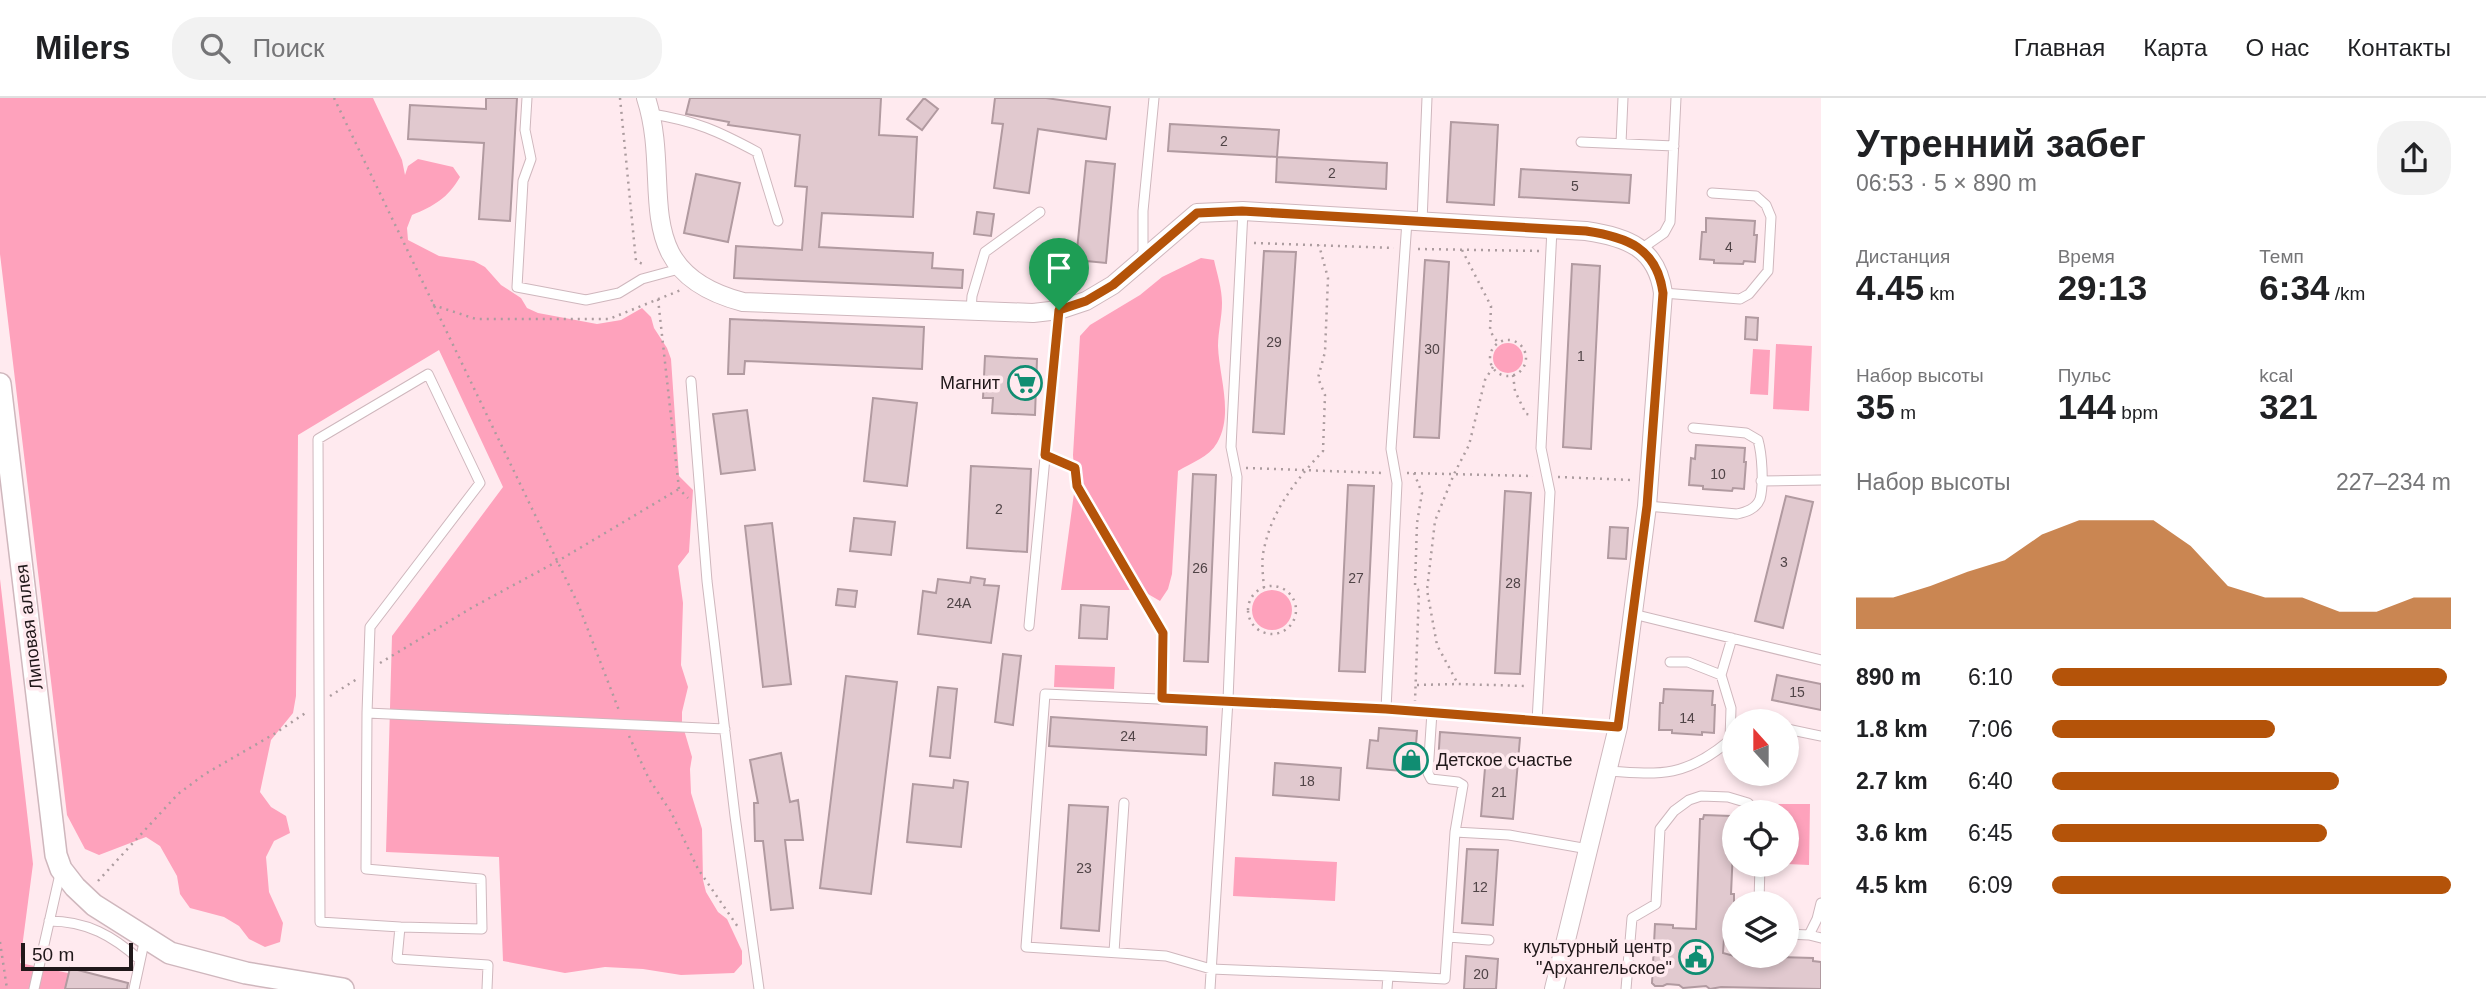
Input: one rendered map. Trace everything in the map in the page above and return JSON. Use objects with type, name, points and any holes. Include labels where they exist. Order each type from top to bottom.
[{"type":"street","points":[[649,106],[658,199],[672,272],[718,295],[743,302],[1033,313],[1059,310],[1086,301],[1113,285],[1197,213],[1242,211],[1552,229],[1601,233],[1641,249],[1660,275],[1663,293],[1647,506],[1618,727],[1554,989]]},
{"type":"street","name":"Липовая аллея","points":[[0,384],[54,841],[61,869]]},
{"type":"street","points":[[61,869],[94,905],[170,953],[207,964],[343,989]]},
{"type":"lane","points":[[527,98],[525,130],[531,159],[523,181],[517,287],[586,300],[619,293],[642,279],[672,272]]},
{"type":"lane","points":[[1143,258],[1143,211],[1154,98]]},
{"type":"lane","points":[[1386,709],[1396,483],[1391,449],[1427,98]]},
{"type":"lane","points":[[1622,144],[1623,98]]},
{"type":"lane","points":[[1641,249],[1664,233],[1670,222],[1676,98]]},
{"type":"lane","points":[[649,106],[718,131],[757,152],[778,221]]},
{"type":"lane","points":[[1581,142],[1674,146]]},
{"type":"lane","points":[[1663,293],[1740,299],[1749,294],[1768,271],[1771,217],[1766,205],[1756,196],[1712,193]]},
{"type":"lane","points":[[1210,989],[1228,700],[1237,477],[1231,447],[1242,211]]},
{"type":"lane","points":[[971,311],[972,296],[985,252],[1040,212]]},
{"type":"lane","points":[[1537,721],[1550,492],[1541,448],[1552,229]]},
{"type":"lane","points":[[1028,626],[1059,310]]},
{"type":"lane","points":[[428,374],[480,483],[370,627],[366,869],[481,879],[482,929],[400,927],[320,922],[318,439],[428,374]]},
{"type":"lane","points":[[691,381],[707,581],[759,989]]},
{"type":"lane","points":[[1647,506],[1737,514],[1751,510],[1760,500],[1762,454],[1758,440],[1746,433],[1693,428]]},
{"type":"lane","points":[[1761,481],[1821,480]]},
{"type":"lane","points":[[1633,614],[1821,660]]},
{"type":"lane","points":[[1162,698],[1163,633]]},
{"type":"lane","points":[[1731,709],[1721,675],[1732,638]]},
{"type":"lane","points":[[1670,662],[1688,662],[1721,675]]},
{"type":"lane","points":[[1432,712],[1428,773],[1431,779],[1463,785],[1455,832],[1446,979],[1210,969],[1166,956],[1026,947],[1045,694],[1386,709],[1432,712],[1618,727]]},
{"type":"lane","points":[[367,713],[725,729]]},
{"type":"lane","points":[[1799,731],[1821,736]]},
{"type":"lane","points":[[1607,771],[1675,772],[1692,767],[1722,747]]},
{"type":"lane","points":[[1626,989],[1632,918],[1656,904],[1660,829],[1674,811],[1689,800],[1701,796],[1738,800]]},
{"type":"lane","points":[[1114,952],[1124,803]]},
{"type":"lane","points":[[1455,832],[1509,835],[1588,849]]},
{"type":"lane","points":[[34,989],[61,869]]},
{"type":"lane","points":[[1809,935],[1821,903]]},
{"type":"lane","points":[[49,921],[67,921],[97,929],[122,944],[140,960]]},
{"type":"lane","points":[[400,927],[397,959],[488,965],[487,989]]},
{"type":"lane","points":[[1799,935],[1821,939]]},
{"type":"lane","points":[[1448,937],[1489,940]]},
{"type":"lane","points":[[134,989],[145,938]]},
{"type":"lane","points":[[1387,989],[1388,976]]},
{"type":"path","points":[[334,98],[579,604],[624,724],[649,779],[671,812],[698,869],[754,950]]},
{"type":"path","points":[[620,98],[636,261],[672,272]]},
{"type":"path","points":[[1264,587],[1276,586],[1295,602],[1294,621],[1280,633],[1261,632],[1252,624],[1249,619],[1250,600],[1264,587],[1263,551],[1275,512],[1323,451],[1325,395],[1318,378],[1325,352],[1328,278],[1319,245]]},
{"type":"path","points":[[1462,250],[1491,306],[1490,331],[1498,343]]},
{"type":"path","points":[[433,305],[476,319],[609,319],[697,284]]},
{"type":"path","points":[[658,299],[679,489],[702,513]]},
{"type":"path","points":[[1507,340],[1516,342],[1525,352],[1523,366],[1513,375],[1504,375],[1493,367],[1490,354],[1498,343],[1507,340]]},
{"type":"path","points":[[1458,684],[1437,645],[1427,590],[1435,521],[1469,445],[1485,380],[1493,367]]},
{"type":"path","points":[[1513,375],[1516,391],[1526,414],[1542,416]]},
{"type":"path","points":[[1045,455],[1075,468],[1077,486],[1163,633]]},
{"type":"path","points":[[1235,468],[1649,481]]},
{"type":"path","points":[[1414,473],[1422,494],[1416,536],[1415,586],[1419,591],[1415,711]]},
{"type":"path","points":[[1417,685],[1539,686]]},
{"type":"path","points":[[0,942],[7,989]]},
{"type":"shaded area","points":[[0,98],[373,98],[402,160],[405,175],[408,166],[418,159],[453,167],[460,177],[451,191],[440,200],[412,215],[407,228],[408,240],[439,256],[474,261],[485,267],[501,285],[521,298],[527,308],[538,313],[597,324],[621,320],[642,308],[651,317],[671,359],[679,476],[693,490],[689,552],[678,566],[683,603],[681,665],[688,687],[682,723],[692,757],[691,793],[702,829],[703,880],[706,892],[718,912],[727,919],[742,951],[742,964],[734,973],[681,975],[605,967],[565,973],[503,961],[499,857],[386,852],[392,636],[503,487],[439,350],[298,435],[296,696],[293,713],[271,740],[260,792],[271,807],[286,816],[290,833],[274,841],[266,857],[269,892],[283,923],[280,942],[265,947],[249,939],[239,926],[224,917],[190,908],[180,894],[177,876],[160,846],[146,837],[99,855],[85,849],[67,815],[0,254]]},
{"type":"shaded area","points":[[1201,258],[1214,260],[1221,292],[1218,346],[1224,420],[1222,432],[1214,448],[1178,471],[1172,574],[1168,589],[1160,601],[1133,590],[1061,590],[1075,486],[1073,455],[1080,336],[1090,325],[1140,295],[1162,277]]},
{"type":"shaded area","points":[[1508,343],[1519,347],[1523,358],[1519,369],[1508,373],[1497,369],[1493,358],[1497,347]]},
{"type":"shaded area","points":[[1776,344],[1812,346],[1809,411],[1773,409]]},
{"type":"shaded area","points":[[1753,349],[1770,350],[1768,395],[1750,394]]},
{"type":"shaded area","points":[[0,579],[33,864],[20,963],[68,973],[70,968],[123,981],[121,989],[0,989]]},
{"type":"shaded area","points":[[1272,590],[1280,591],[1286,596],[1291,602],[1291,618],[1286,624],[1280,629],[1272,630],[1264,629],[1258,624],[1253,618],[1252,610],[1253,602],[1258,596],[1264,591]]},
{"type":"shaded area","points":[[1055,665],[1115,667],[1114,689],[1054,687]]},
{"type":"shaded area","points":[[1799,804],[1810,804],[1809,865],[1799,865]]},
{"type":"shaded area","points":[[1235,857],[1337,862],[1335,901],[1233,896]]},
{"type":"building","points":[[486,98],[517,98],[510,221],[479,219],[484,143],[408,139],[410,105],[486,109]]},
{"type":"building","points":[[690,98],[881,98],[879,135],[917,137],[913,217],[822,213],[819,247],[933,253],[932,268],[963,270],[962,288],[734,278],[736,246],[802,250],[807,187],[795,186],[800,135],[728,125],[729,122],[686,114]]},
{"type":"building","points":[[924,98],[938,109],[922,130],[907,119]]},
{"type":"building","points":[[995,98],[1046,98],[1110,107],[1106,139],[1038,129],[1029,193],[994,188],[1003,124],[992,123]]},
{"type":"building","points":[[1451,122],[1498,125],[1494,205],[1447,202]]},
{"type":"building","points":[[1170,124],[1279,130],[1277,157],[1168,151]]},
{"type":"building","points":[[1277,157],[1387,163],[1386,189],[1276,182]]},
{"type":"building","points":[[1086,161],[1115,164],[1106,263],[1076,260]]},
{"type":"building","points":[[1521,169],[1631,175],[1629,203],[1519,197]]},
{"type":"building","points":[[696,174],[740,183],[728,242],[684,233]]},
{"type":"building","points":[[977,212],[994,214],[991,236],[974,234]]},
{"type":"building","points":[[1706,218],[1755,221],[1755,262],[1714,263],[1714,260],[1700,259]]},
{"type":"building","points":[[1264,251],[1296,252],[1284,434],[1253,432]]},
{"type":"building","points":[[1425,260],[1449,262],[1439,438],[1414,437]]},
{"type":"building","points":[[1572,264],[1600,266],[1591,449],[1563,447]]},
{"type":"building","points":[[1746,317],[1758,318],[1757,340],[1745,339]]},
{"type":"building","points":[[730,319],[924,327],[922,369],[745,361],[744,374],[728,374]]},
{"type":"building","points":[[985,356],[1037,359],[1035,415],[992,413],[993,398],[983,398]]},
{"type":"building","points":[[873,398],[917,403],[907,486],[864,481]]},
{"type":"building","points":[[747,410],[755,470],[721,474],[713,414]]},
{"type":"building","points":[[1696,445],[1745,448],[1744,489],[1703,489],[1703,486],[1689,485],[1691,458],[1695,459]]},
{"type":"building","points":[[971,466],[1031,469],[1027,552],[967,548]]},
{"type":"building","points":[[1193,474],[1216,475],[1208,662],[1184,661]]},
{"type":"building","points":[[1348,485],[1374,486],[1365,672],[1339,671]]},
{"type":"building","points":[[1505,491],[1531,493],[1520,674],[1495,673]]},
{"type":"building","points":[[1786,496],[1813,502],[1783,628],[1755,621]]},
{"type":"building","points":[[854,518],[895,522],[891,555],[850,551]]},
{"type":"building","points":[[772,523],[791,684],[763,687],[745,526]]},
{"type":"building","points":[[1610,527],[1628,528],[1626,559],[1608,558]]},
{"type":"building","points":[[971,577],[985,579],[984,585],[999,586],[991,643],[918,634],[923,591],[936,593],[938,579],[970,583]]},
{"type":"building","points":[[838,589],[857,591],[855,607],[836,605]]},
{"type":"building","points":[[1081,605],[1109,607],[1107,639],[1079,638]]},
{"type":"building","points":[[1003,654],[1021,656],[1013,725],[995,722]]},
{"type":"building","points":[[1777,675],[1821,684],[1821,710],[1772,700]]},
{"type":"building","points":[[846,676],[897,682],[871,894],[820,888]]},
{"type":"building","points":[[938,687],[957,689],[950,758],[930,756]]},
{"type":"building","points":[[1664,689],[1713,691],[1714,733],[1702,732],[1702,735],[1659,730],[1660,703],[1663,703]]},
{"type":"building","points":[[1051,717],[1207,727],[1206,755],[1049,746]]},
{"type":"building","points":[[1379,728],[1417,731],[1414,772],[1367,768],[1370,740],[1378,741]]},
{"type":"building","points":[[1440,732],[1520,738],[1513,819],[1481,816],[1485,768],[1438,764]]},
{"type":"building","points":[[781,753],[790,802],[798,800],[803,840],[785,840],[793,908],[771,910],[763,841],[755,841],[754,803],[758,803],[750,760]]},
{"type":"building","points":[[1275,763],[1341,768],[1339,800],[1273,795]]},
{"type":"building","points":[[954,780],[968,782],[961,847],[907,842],[913,784],[953,788]]},
{"type":"building","points":[[1069,805],[1108,807],[1099,931],[1061,928]]},
{"type":"building","points":[[1704,815],[1722,816],[1722,877],[1732,877],[1731,891],[1722,891],[1722,968],[1799,968],[1799,958],[1813,958],[1813,961],[1821,962],[1821,989],[1710,989],[1706,986],[1655,986],[1652,983],[1655,924],[1696,929],[1700,819],[1703,819]]},
{"type":"building","points":[[1467,849],[1498,850],[1493,925],[1462,923]]},
{"type":"building","points":[[1466,956],[1498,959],[1496,989],[1464,989]]},
{"type":"building","points":[[70,968],[128,983],[127,989],[65,989]]},
{"type":"place","name":"Магнит","points":[[1025,383]]},
{"type":"place","name":"Детское счастье","points":[[1411,760]]},
{"type":"place","name":"культурный центр \"Архангельское\"","points":[[1696,957]]},
{"type":"route","points":[[1242,211],[1586,231],[1614,237],[1641,249],[1654,263],[1660,275],[1663,293],[1647,506],[1618,727],[1386,709],[1162,698],[1163,633],[1077,486],[1075,468],[1045,455],[1059,310],[1086,301],[1113,285],[1197,213],[1242,211]]}]
